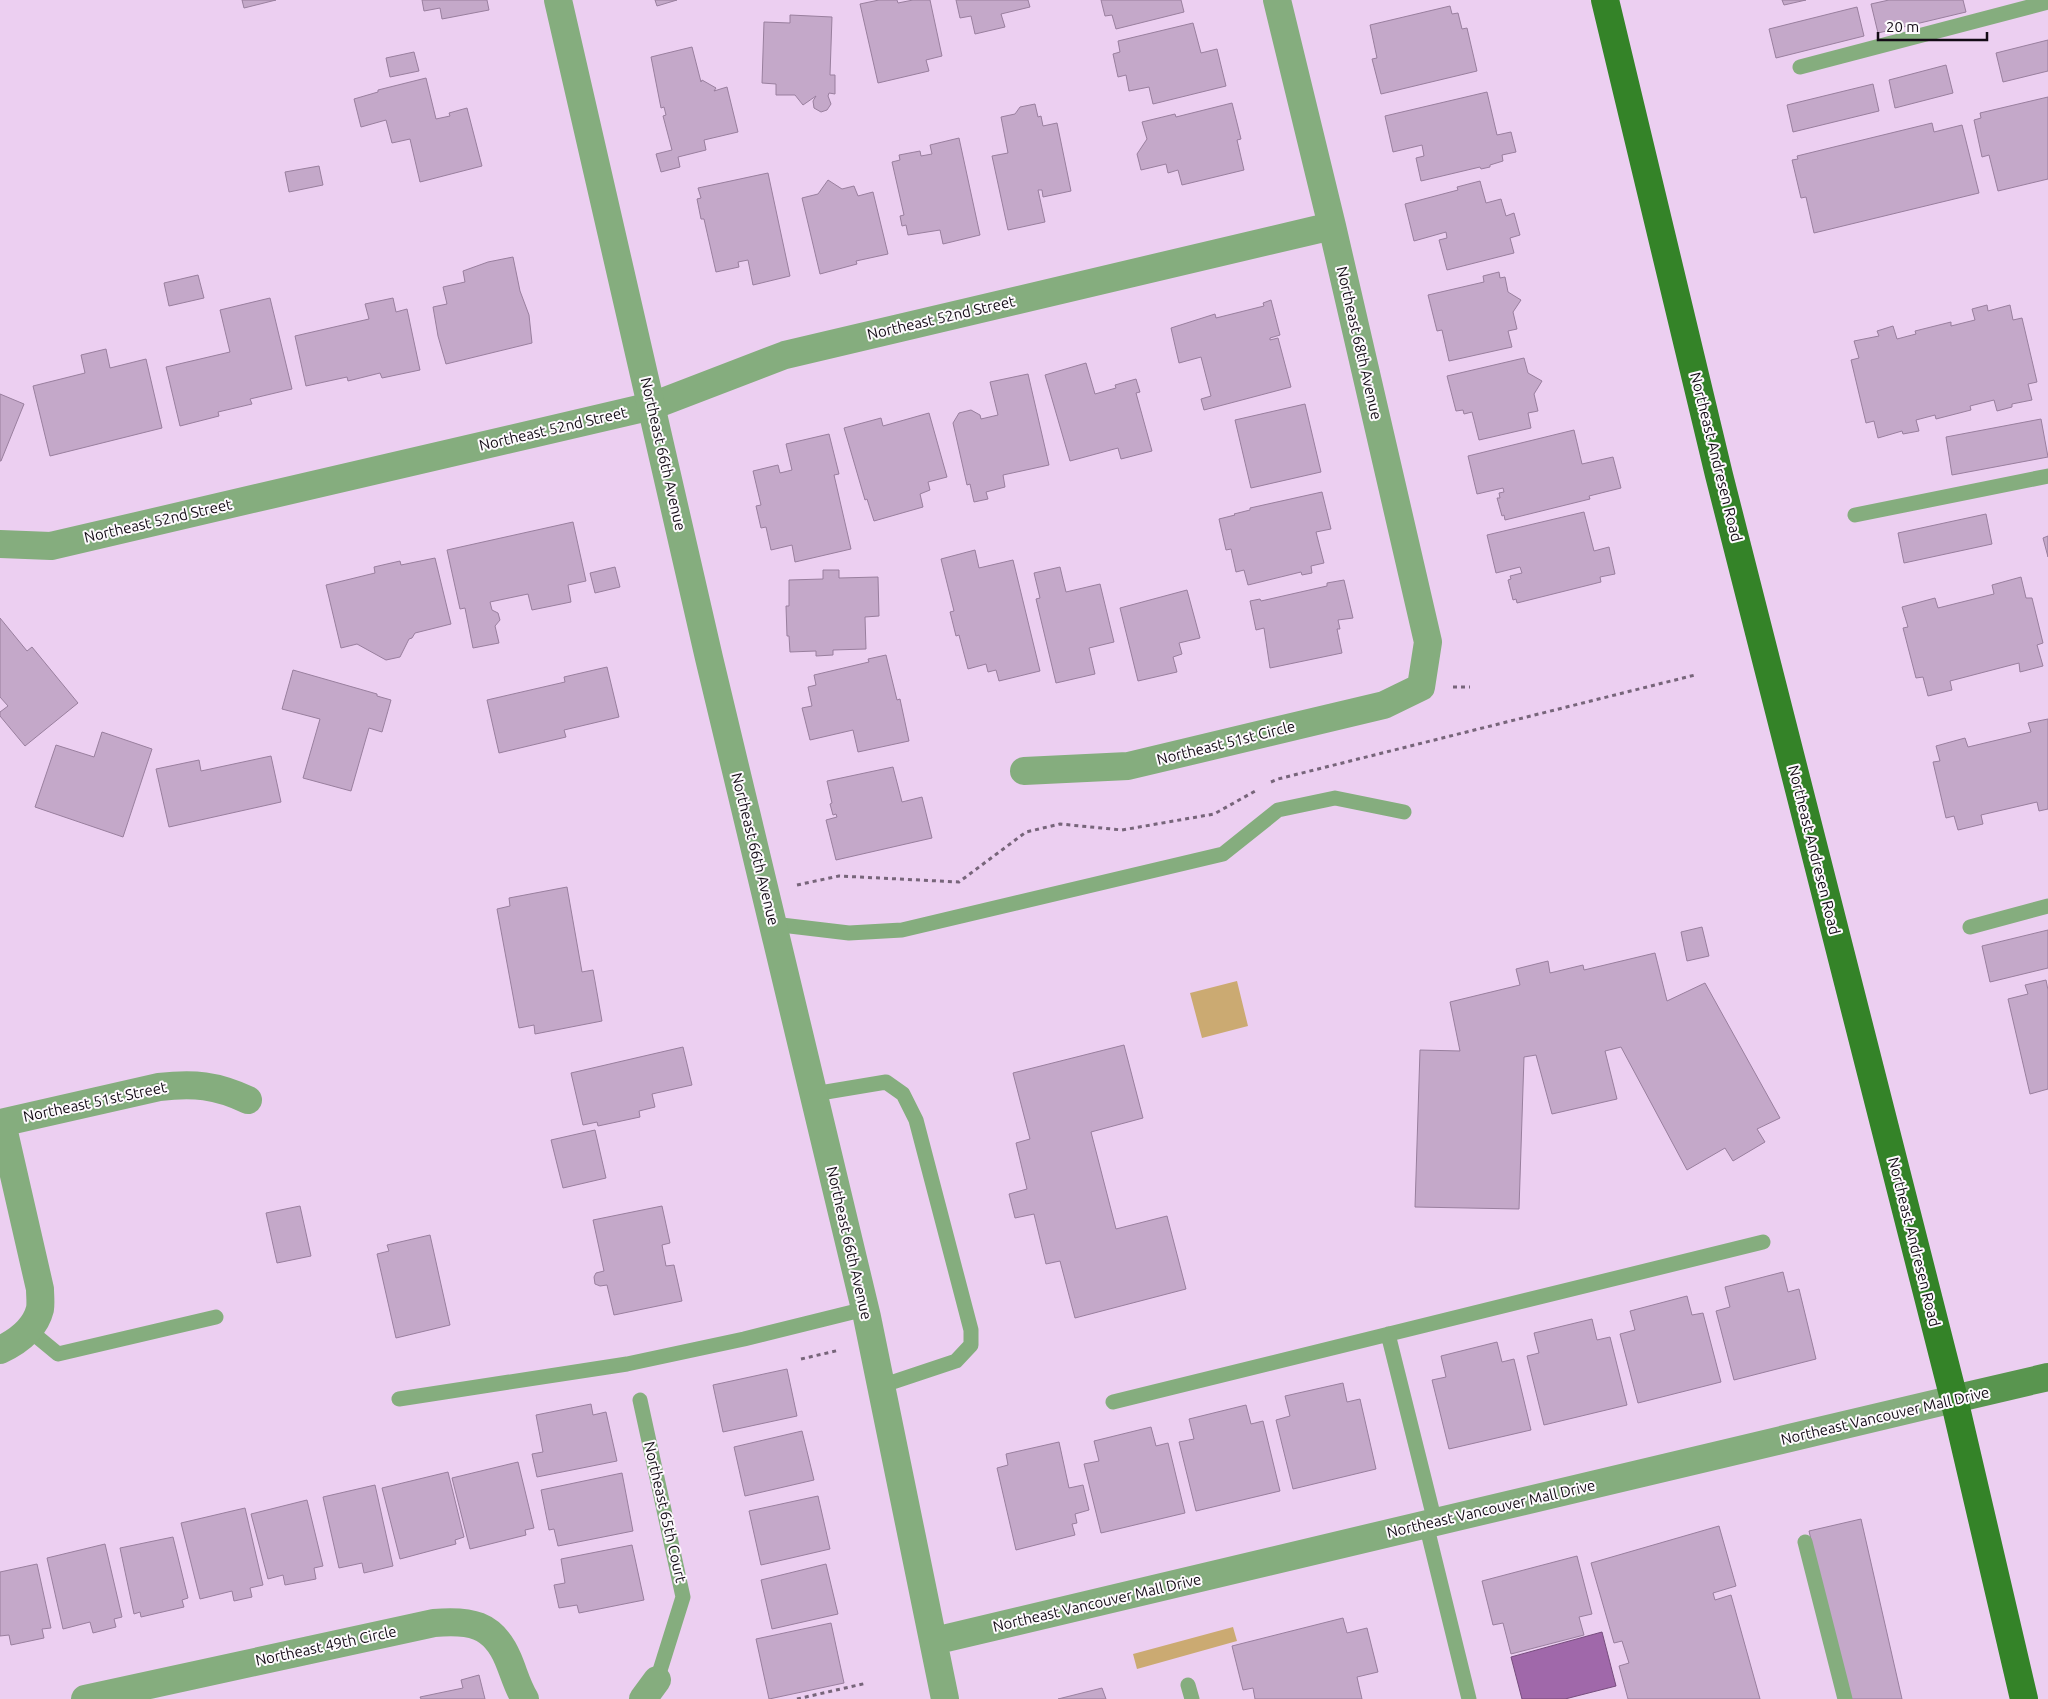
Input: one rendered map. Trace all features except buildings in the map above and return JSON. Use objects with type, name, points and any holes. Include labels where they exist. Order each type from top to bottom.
[{"type":"main road","name":"Northeast Andresen Road","points":[[1606,0],[1719,475],[1954,1399],[2024,1699]]},
{"type":"main road","name":"Northeast Vancouver Mall Drive","points":[[1954,1399],[2048,1377]]},
{"type":"street","name":"Northeast 66th Avenue","points":[[558,0],[709,658],[865,1309],[946,1699]]},
{"type":"street","name":"Northeast 68th Avenue","points":[[1277,0],[1332,226],[1428,642],[1421,687]]},
{"type":"street","name":"Northeast 52nd Street","points":[[0,544],[51,546],[652,406],[785,355],[1332,226]]},
{"type":"street","name":"Northeast 51st Circle","points":[[1024,772],[1128,766],[1384,704],[1421,687]]},
{"type":"street","name":"Northeast 51st Street","points":[[1,1123],[158,1087],[184,1084],[208,1086],[228,1091],[248,1100]]},
{"type":"street","points":[[0,1350],[12,1345],[29,1330],[40,1309],[40,1289],[1,1123]]},
{"type":"street","name":"Northeast Vancouver Mall Drive","points":[[934,1641],[1954,1399]]},
{"type":"street","name":"Northeast 49th Circle","points":[[85,1699],[424,1625],[459,1621],[476,1625],[493,1635],[507,1657],[518,1687],[525,1699]]},
{"type":"lane","points":[[1800,66],[2015,5],[2048,2]]},
{"type":"lane","points":[[1855,515],[2048,476]]},
{"type":"lane","points":[[773,924],[849,933],[902,930],[1223,854],[1278,810],[1335,798],[1404,812]]},
{"type":"lane","points":[[1970,927],[2048,906]]},
{"type":"lane","points":[[814,1094],[886,1082],[904,1094],[916,1120],[971,1330],[970,1345],[956,1361],[881,1386]]},
{"type":"lane","points":[[1113,1402],[1763,1242]]},
{"type":"lane","points":[[399,1399],[627,1364],[744,1339],[865,1309]]},
{"type":"lane","points":[[29,1330],[58,1354],[216,1318]]},
{"type":"lane","points":[[1388,1334],[1468,1699]]},
{"type":"lane","name":"Northeast 65th Court","points":[[640,1400],[683,1597],[650,1690]]},
{"type":"lane","points":[[1805,1542],[1845,1699]]},
{"type":"path","points":[[1270,783],[1278,779],[1695,675]]},
{"type":"path","points":[[795,886],[839,876],[959,882],[1026,832],[1060,824],[1122,830],[1214,814],[1262,788]]},
{"type":"path","points":[[801,1359],[872,1342]]},
{"type":"path","points":[[797,1699],[867,1683]]},
{"type":"shaded area","points":[[1237,981],[1248,1026],[1202,1038],[1190,993]]},
{"type":"shaded area","points":[[1233,1627],[1237,1641],[1137,1669],[1133,1654]]},
{"type":"shaded area","points":[[1602,1632],[1616,1686],[1565,1699],[1522,1699],[1511,1657]]}]
